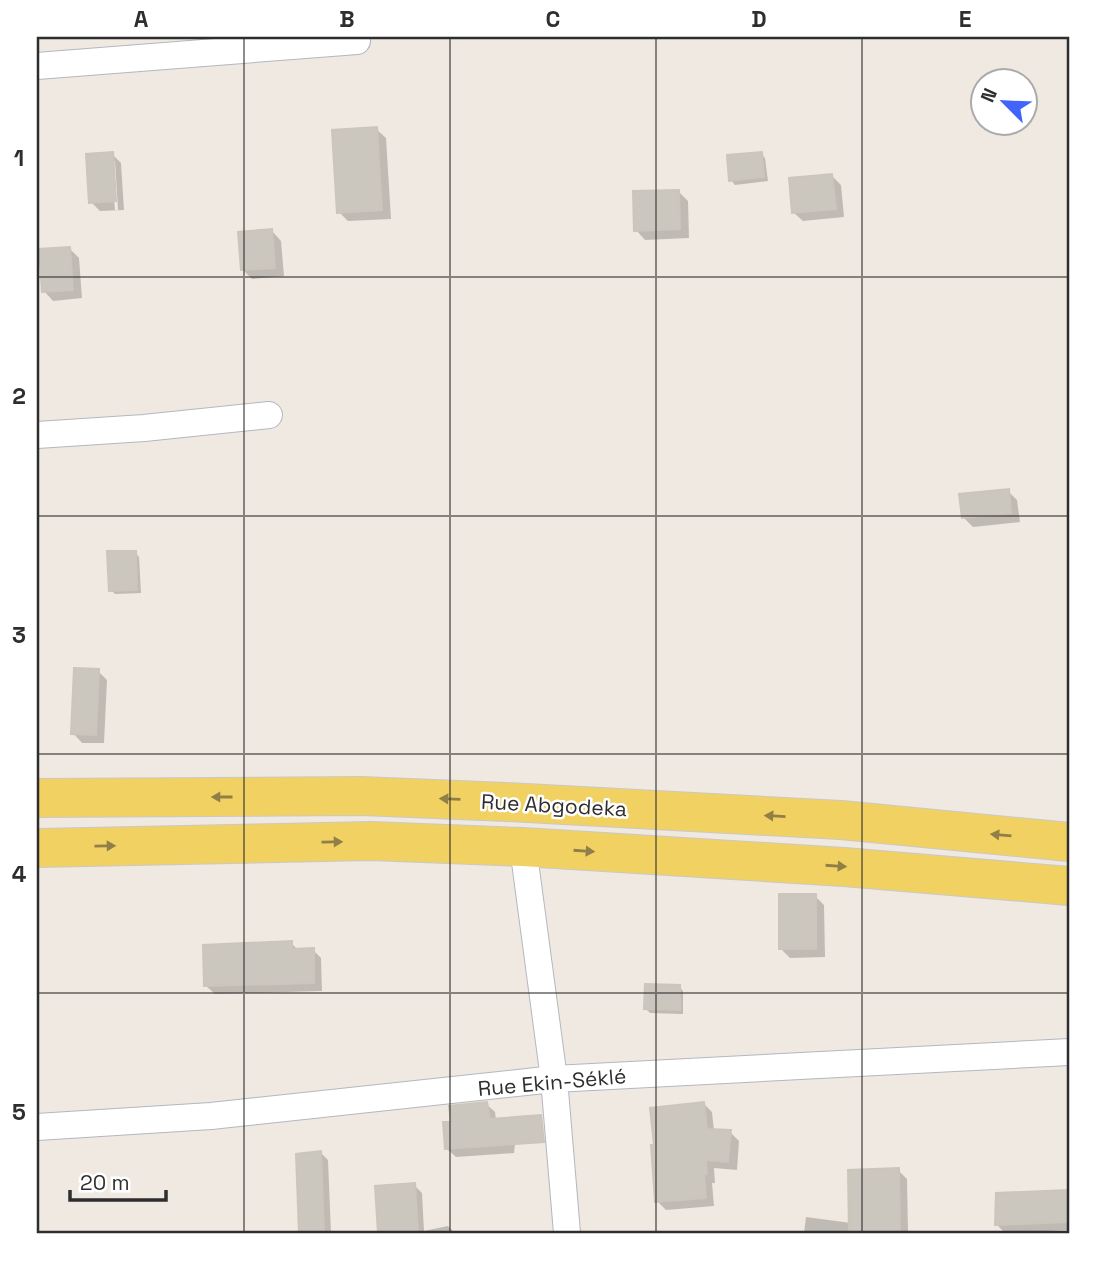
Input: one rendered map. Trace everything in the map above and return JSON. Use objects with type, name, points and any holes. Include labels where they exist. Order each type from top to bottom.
[{"type":"main road","name":"Rue Abgodeka","points":[[37,798],[361,796],[507,802],[841,820],[1069,842]]},
{"type":"main road","name":"Rue Abgodeka","points":[[37,848],[371,841],[523,847],[844,867],[1069,886]]},
{"type":"street","points":[[37,66],[357,41]]},
{"type":"street","points":[[37,435],[144,428],[269,415]]},
{"type":"street","points":[[523,847],[554,1079],[567,1233]]},
{"type":"street","name":"Rue Ekin-Séklé","points":[[37,1128],[211,1116],[554,1079],[1069,1052]]},
{"type":"building","points":[[377,127],[382,210],[337,213],[332,130]]},
{"type":"building","points":[[113,152],[116,201],[89,203],[86,154]]},
{"type":"building","points":[[762,152],[764,177],[729,181],[727,155]]},
{"type":"building","points":[[832,174],[836,209],[792,213],[789,178]]},
{"type":"building","points":[[679,190],[680,229],[634,231],[633,191]]},
{"type":"building","points":[[272,229],[275,268],[241,270],[238,232]]},
{"type":"building","points":[[70,247],[73,290],[42,292],[39,249]]},
{"type":"building","points":[[1009,489],[1011,513],[962,518],[959,494]]},
{"type":"building","points":[[107,551],[136,551],[137,590],[109,591]]},
{"type":"building","points":[[74,668],[99,669],[96,735],[71,734]]},
{"type":"building","points":[[779,894],[816,894],[816,949],[779,949]]},
{"type":"building","points":[[292,941],[292,949],[314,948],[314,983],[204,986],[203,945]]},
{"type":"building","points":[[645,984],[680,985],[680,1010],[644,1009]]},
{"type":"building","points":[[487,1102],[490,1119],[541,1115],[544,1142],[445,1149],[443,1122],[451,1122],[449,1106]]},
{"type":"building","points":[[704,1102],[707,1129],[731,1130],[728,1162],[706,1160],[706,1198],[655,1202],[650,1108]]},
{"type":"building","points":[[321,1151],[324,1233],[299,1233],[296,1154]]},
{"type":"building","points":[[899,1168],[900,1233],[849,1233],[848,1170]]},
{"type":"building","points":[[415,1183],[418,1233],[378,1233],[375,1186]]},
{"type":"building","points":[[1068,1190],[1069,1222],[995,1225],[996,1193]]}]
